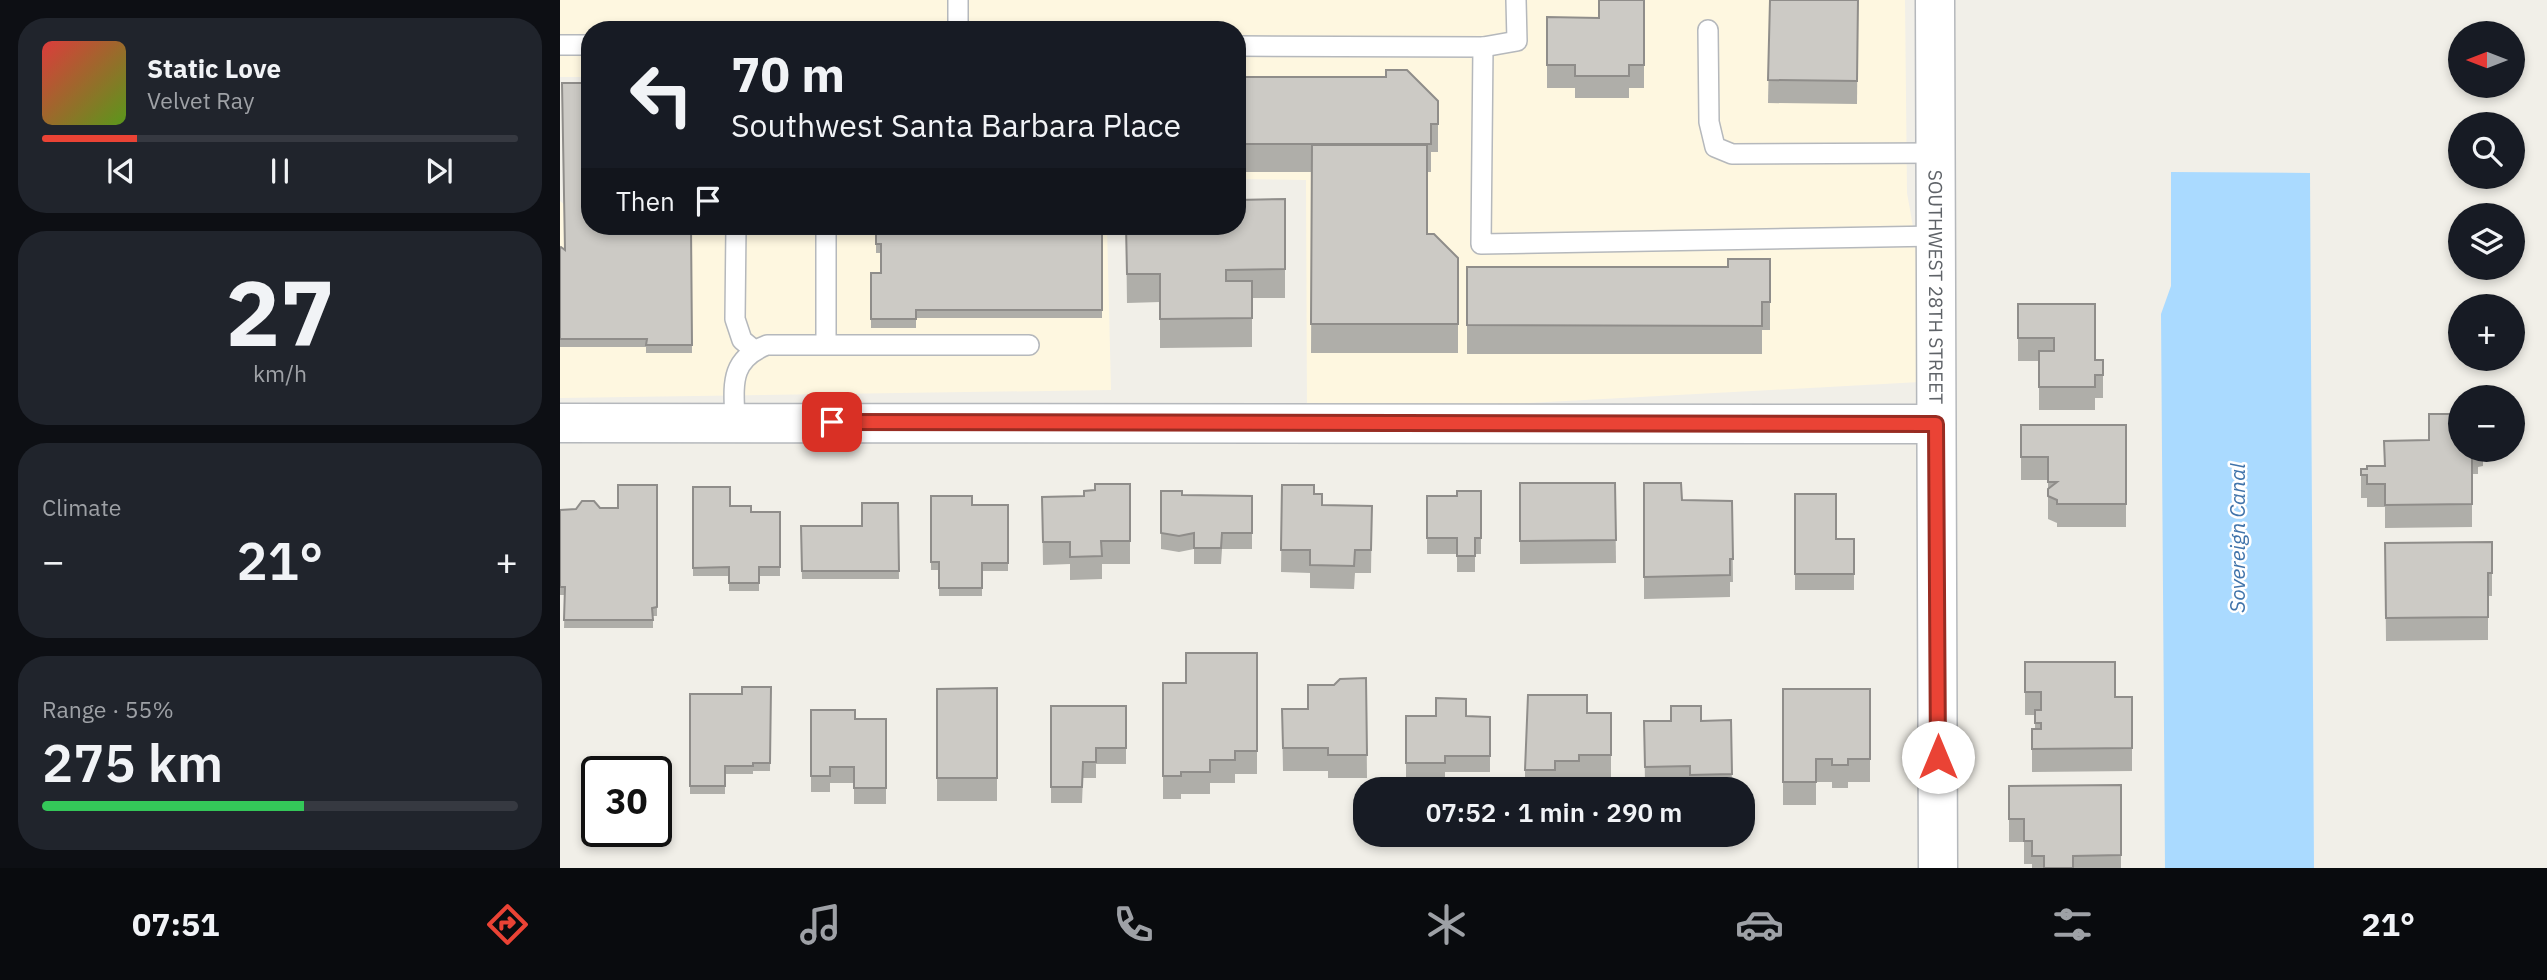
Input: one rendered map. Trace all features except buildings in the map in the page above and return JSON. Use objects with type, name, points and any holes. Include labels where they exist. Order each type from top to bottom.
[{"type":"street","name":"SOUTHWEST 28TH STREET","points":[[1935,0],[1938,868]]},
{"type":"street","points":[[560,423],[1936,424]]},
{"type":"lane","points":[[958,0],[958,21]]},
{"type":"lane","points":[[1246,46],[1483,47],[1517,41],[1517,0]]},
{"type":"lane","points":[[1708,30],[1709,122],[1715,148],[1732,154],[1936,153]]},
{"type":"lane","points":[[560,45],[581,45]]},
{"type":"lane","points":[[1483,47],[1480,244],[1937,236]]},
{"type":"lane","points":[[736,235],[735,319],[742,340],[754,350]]},
{"type":"lane","points":[[826,235],[826,344]]},
{"type":"lane","points":[[735,422],[734,390],[738,366],[754,350],[767,345],[1029,345]]},
{"type":"shaded area","points":[[560,0],[1905,0],[1907,193],[1926,299],[1920,382],[1307,415],[1306,180],[1246,179],[1246,21],[581,21],[581,77],[560,77]]},
{"type":"shaded area","points":[[560,201],[581,218],[581,235],[1107,235],[1111,390],[560,398]]},
{"type":"water","name":"Sovereign Canal","points":[[2171,172],[2310,173],[2314,868],[2165,868],[2161,314],[2171,286]]},
{"type":"route","points":[[832,422],[1936,424],[1938,757]]}]
